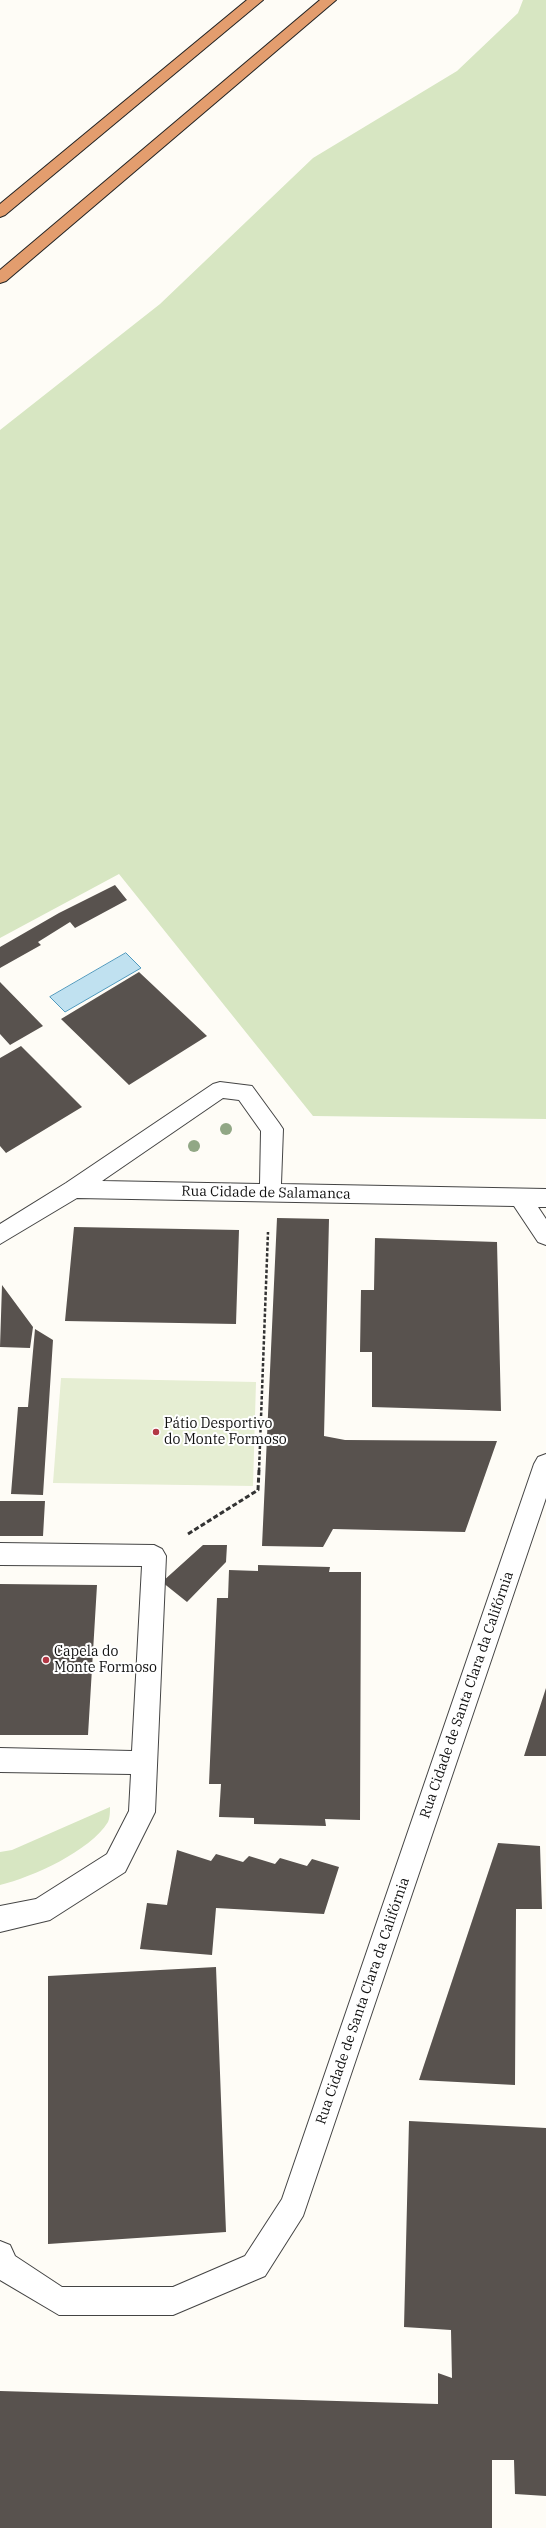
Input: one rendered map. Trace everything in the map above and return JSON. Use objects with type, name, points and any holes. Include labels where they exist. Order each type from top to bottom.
[{"type":"highway","points":[[0,212],[256,0]]},
{"type":"highway","points":[[0,278],[329,0]]},
{"type":"street","points":[[0,1235],[74,1189],[220,1090],[245,1092],[272,1129],[270,1193]]},
{"type":"street","name":"Rua Cidade de Salamanca","points":[[74,1189],[546,1198]]},
{"type":"street","points":[[520,1198],[546,1236]]},
{"type":"street","name":"Rua Cidade de Santa Clara da Califórnia","points":[[0,2255],[4,2266],[59,2301],[173,2301],[255,2266],[293,2206],[546,1464]]},
{"type":"street","points":[[0,1554],[154,1556],[142,1812],[116,1863],[41,1911],[0,1919]]},
{"type":"street","points":[[0,1760],[144,1763]]},
{"type":"path","points":[[154,1556],[258,1490],[270,1193]]},
{"type":"green space","points":[[523,0],[546,0],[546,1119],[313,1116],[119,874],[0,938],[0,430],[160,304],[313,158],[457,71],[518,13]]},
{"type":"green space","name":"Pátio Desportivo do Monte Formoso","points":[[61,1378],[256,1382],[253,1486],[53,1483]]},
{"type":"green space","points":[[110,1807],[110,1817],[100,1833],[75,1853],[28,1876],[0,1885],[0,1852],[12,1850]]},
{"type":"water","points":[[126,953],[141,968],[65,1012],[50,997]]},
{"type":"building","points":[[115,885],[127,900],[75,928],[70,922],[38,942],[41,945],[0,968],[0,947],[59,913]]},
{"type":"building","points":[[139,972],[207,1036],[129,1085],[61,1019]]},
{"type":"building","points":[[0,982],[43,1026],[10,1045],[0,1034]]},
{"type":"building","points":[[21,1046],[82,1107],[6,1153],[0,1146],[0,1058]]},
{"type":"building","points":[[277,1218],[329,1219],[324,1436],[345,1440],[497,1441],[465,1532],[333,1529],[323,1547],[262,1546]]},
{"type":"building","points":[[74,1227],[239,1230],[236,1324],[65,1321]]},
{"type":"building","points":[[375,1238],[497,1242],[501,1411],[372,1407],[372,1352],[360,1352],[361,1290],[374,1290]]},
{"type":"building","points":[[2,1285],[33,1327],[30,1348],[0,1347]]},
{"type":"building","points":[[35,1329],[53,1340],[43,1495],[11,1494],[18,1407],[28,1407]]},
{"type":"building","points":[[0,1501],[45,1501],[43,1536],[0,1536]]},
{"type":"building","points":[[203,1545],[227,1545],[226,1562],[187,1602],[162,1582]]},
{"type":"building","points":[[258,1565],[330,1567],[329,1572],[361,1572],[360,1820],[325,1819],[326,1826],[254,1824],[254,1818],[219,1817],[221,1784],[209,1784],[217,1598],[228,1598],[229,1570],[258,1571]]},
{"type":"building","name":"Capela do Monte Formoso","points":[[0,1584],[97,1585],[88,1735],[0,1735]]},
{"type":"building","points":[[546,1688],[546,1756],[524,1756]]},
{"type":"building","points":[[498,1843],[540,1846],[542,1909],[516,1909],[515,2085],[419,2080]]},
{"type":"building","points":[[177,1850],[211,1861],[216,1854],[243,1862],[249,1856],[275,1864],[280,1858],[307,1866],[312,1859],[339,1867],[324,1914],[216,1908],[212,1955],[140,1949],[147,1903],[167,1905]]},
{"type":"building","points":[[216,1967],[226,2232],[48,2244],[48,1976]]},
{"type":"building","points":[[409,2121],[546,2128],[546,2496],[515,2494],[514,2460],[492,2460],[492,2528],[0,2528],[0,2391],[438,2404],[438,2373],[452,2378],[451,2330],[404,2327]]},
{"type":"place","name":"Pátio Desportivo do Monte Formoso","points":[[156,1432]]},
{"type":"place","name":"Capela do Monte Formoso","points":[[46,1660]]}]
